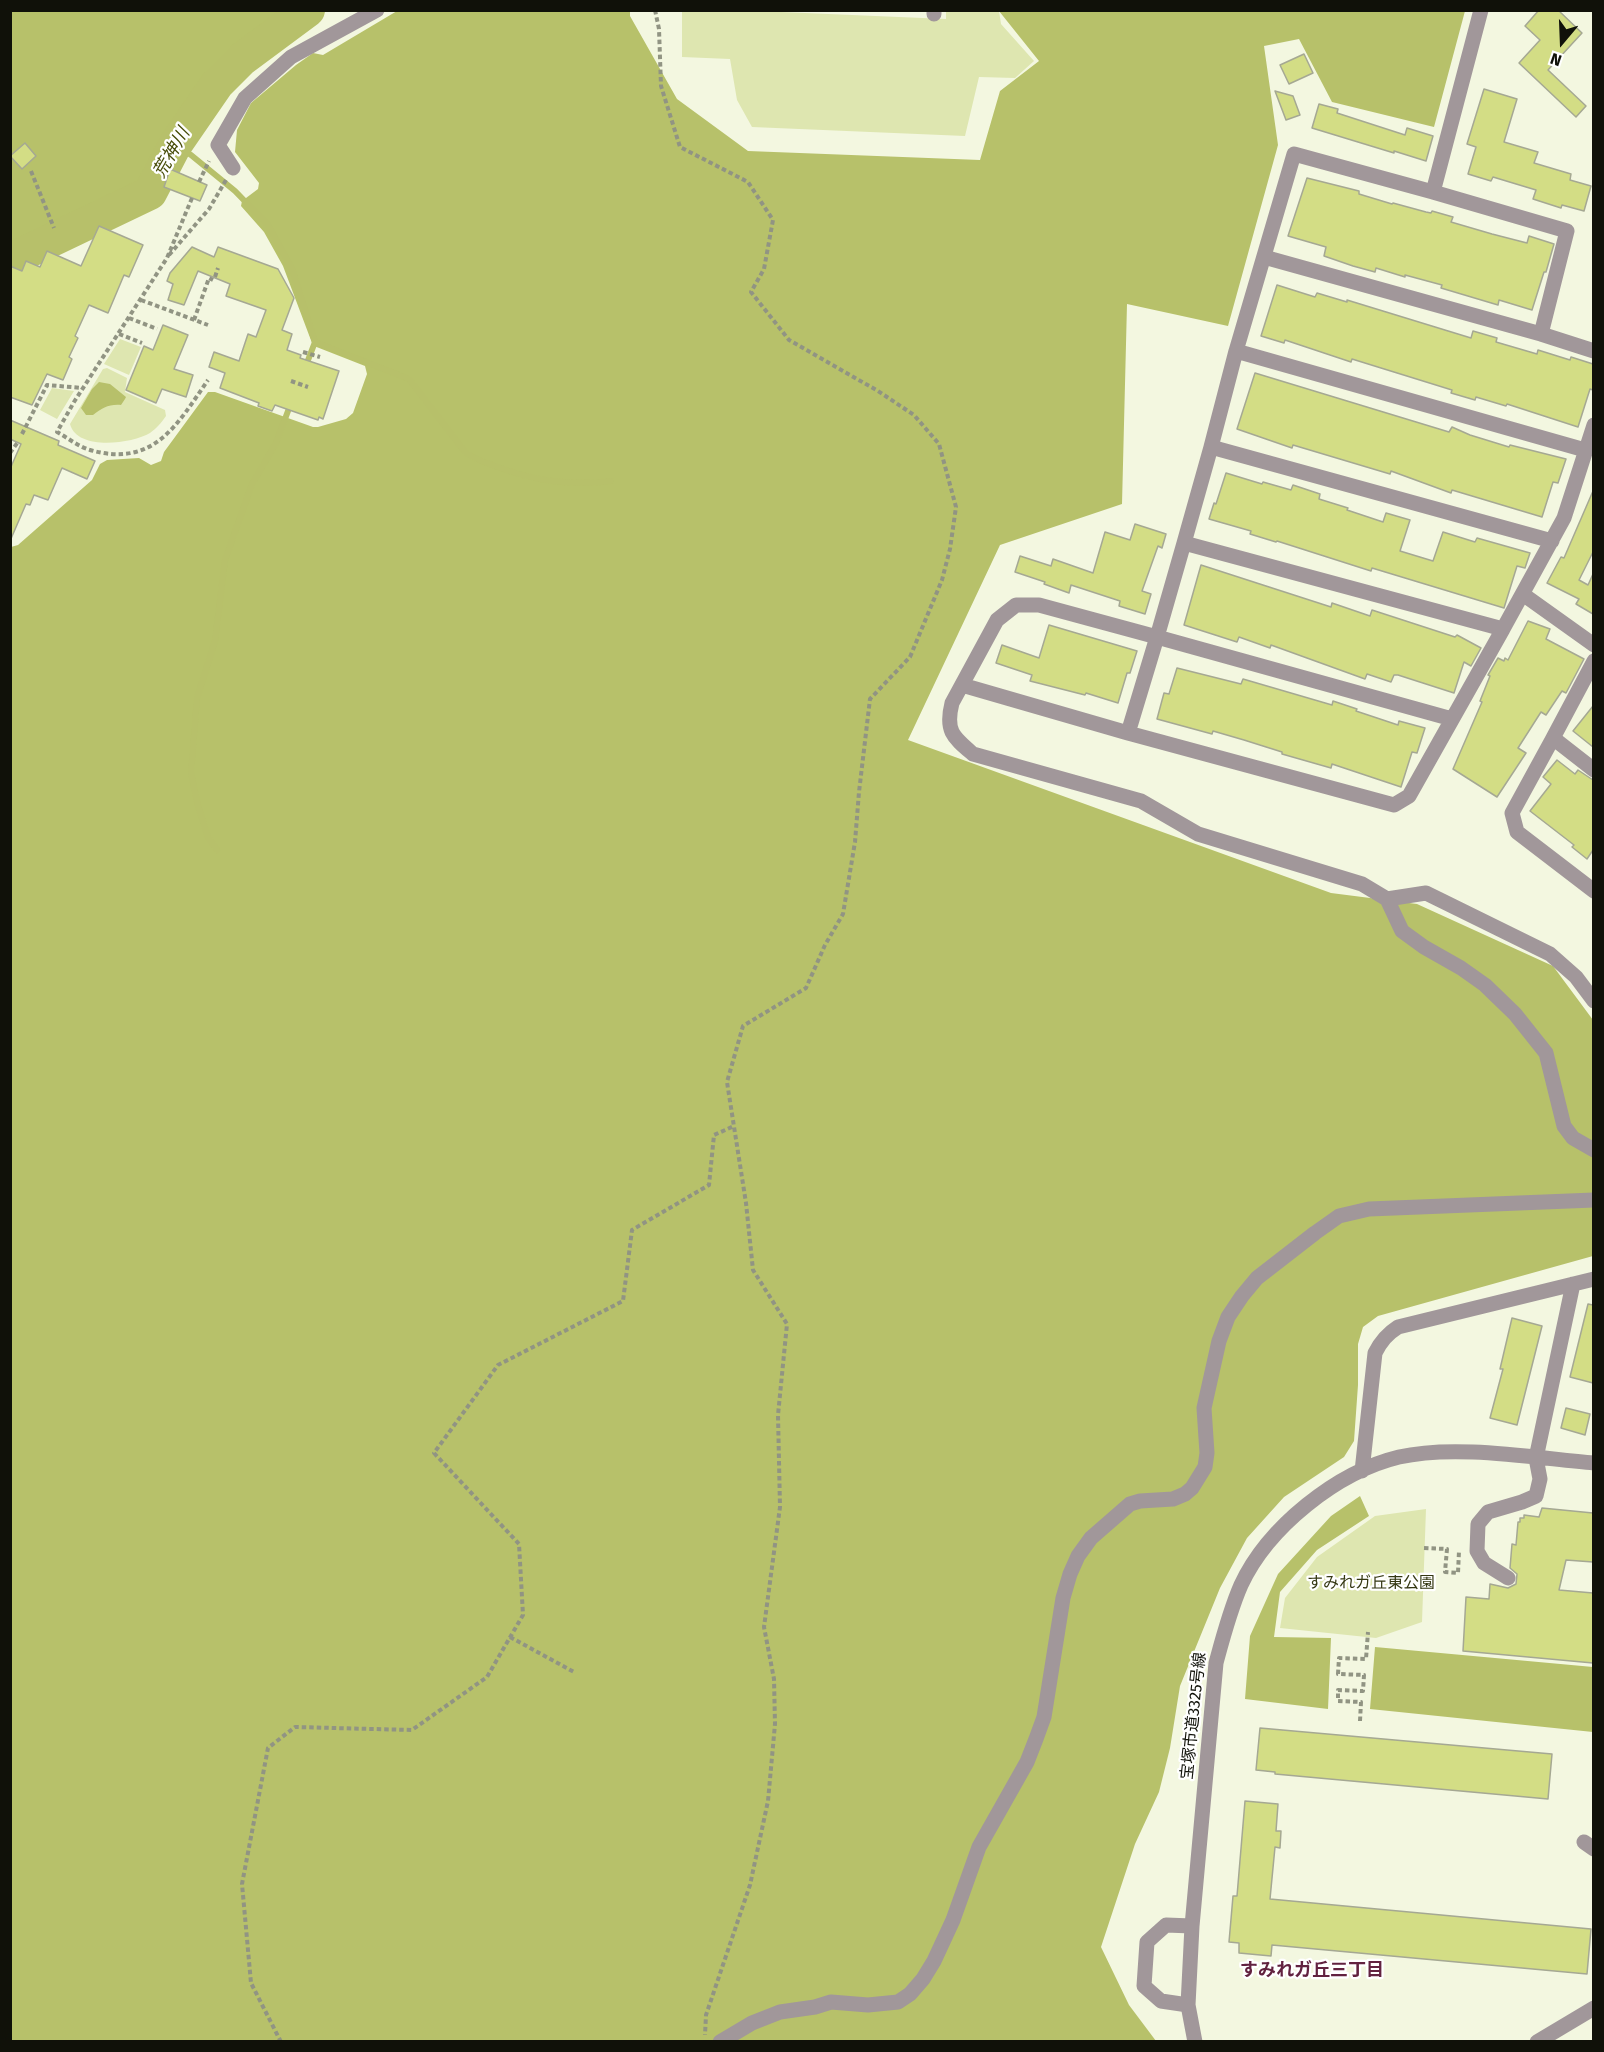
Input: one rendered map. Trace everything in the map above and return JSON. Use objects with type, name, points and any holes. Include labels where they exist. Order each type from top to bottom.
[{"type":"street","points":[[232,168],[218,145],[245,98],[291,57],[377,10]]},
{"type":"street","points":[[1433,192],[1481,10]]},
{"type":"street","points":[[1128,733],[1294,154],[1567,231],[1541,334]]},
{"type":"street","points":[[1264,257],[1541,334],[1593,351]]},
{"type":"street","points":[[1236,351],[1585,450]]},
{"type":"street","points":[[962,685],[1128,733],[1394,805],[1409,796],[1524,595],[1564,518],[1593,425]]},
{"type":"street","points":[[1211,447],[1552,541]]},
{"type":"street","points":[[1184,543],[1503,629]]},
{"type":"street","points":[[1524,595],[1593,645]]},
{"type":"street","points":[[1452,719],[1039,605],[1016,605],[997,620],[952,703],[948,717],[953,737],[973,754],[1141,801],[1198,834],[1362,884],[1387,899],[1402,931],[1485,985],[1515,1014],[1546,1053],[1564,1126],[1573,1138],[1593,1150]]},
{"type":"street","points":[[1593,661],[1512,813],[1517,832],[1593,891]]},
{"type":"street","points":[[1553,738],[1593,770]]},
{"type":"street","points":[[1387,899],[1426,893],[1550,954],[1576,977],[1593,1001]]},
{"type":"street","points":[[720,2042],[752,2023],[780,2012],[815,2007],[831,2002],[868,2005],[898,2002],[910,1994],[923,1979],[953,1920],[979,1847],[1027,1762],[1044,1717],[1063,1598],[1078,1556],[1090,1538],[1130,1504],[1140,1501],[1173,1499],[1185,1494],[1198,1480],[1205,1467],[1207,1453],[1204,1408],[1219,1341],[1228,1317],[1257,1278],[1339,1216],[1369,1209],[1593,1200]]},
{"type":"street","points":[[1362,1471],[1375,1353],[1381,1341],[1388,1334],[1398,1328],[1593,1279]]},
{"type":"street","points":[[1508,1578],[1484,1563],[1477,1551],[1478,1524],[1488,1512],[1536,1496],[1540,1479],[1536,1458],[1573,1284]]},
{"type":"street","name":"宝塚市道3325号線","points":[[1195,2042],[1188,2005],[1192,1926],[1216,1663],[1242,1584],[1258,1557],[1278,1530],[1325,1491],[1362,1471],[1398,1457],[1467,1452],[1593,1463]]},
{"type":"street","points":[[1188,2005],[1161,2001],[1144,1986],[1147,1942],[1166,1925],[1192,1926]]},
{"type":"street","points":[[1537,2042],[1593,2007]]},
{"type":"path","points":[[655,10],[659,29],[661,86],[680,147],[748,182],[773,220],[764,269],[751,292],[789,340],[914,415],[939,444],[956,507],[950,549],[942,580],[910,657],[870,699],[855,842],[843,914],[825,945],[806,988],[743,1026],[727,1082],[746,1203],[753,1270],[787,1324],[778,1415],[780,1507],[764,1627],[774,1679],[775,1724],[768,1801],[750,1885],[706,2015],[705,2042]]},
{"type":"path","points":[[199,182],[210,159]]},
{"type":"path","points":[[31,171],[54,228]]},
{"type":"path","points":[[167,258],[203,217],[221,189]]},
{"type":"path","points":[[192,198],[167,258],[57,432],[89,450],[115,454],[136,452],[159,442],[175,428],[208,380]]},
{"type":"path","points":[[194,320],[208,278],[214,279],[218,268]]},
{"type":"path","points":[[141,300],[208,325]]},
{"type":"path","points":[[129,318],[157,329]]},
{"type":"path","points":[[118,334],[142,343]]},
{"type":"path","points":[[303,352],[320,357]]},
{"type":"path","points":[[291,381],[308,387]]},
{"type":"path","points":[[22,434],[47,385],[83,388]]},
{"type":"path","points":[[10,453],[18,442]]},
{"type":"path","points":[[281,2042],[251,1983],[242,1884],[268,1748],[295,1727],[412,1730],[487,1677],[523,1615],[519,1544],[434,1453],[498,1365],[623,1301],[632,1230],[709,1185],[714,1135],[734,1126]]},
{"type":"path","points":[[1424,1548],[1447,1549],[1445,1572],[1458,1573],[1460,1550]]},
{"type":"path","points":[[1360,1721],[1362,1702],[1338,1701],[1338,1690],[1363,1691],[1364,1676],[1338,1674],[1339,1658],[1366,1659],[1368,1632]]},
{"type":"path","points":[[510,1637],[574,1672]]},
{"type":"green space","points":[[682,11],[758,11],[946,19],[946,11],[999,11],[1001,24],[1034,61],[1015,78],[979,77],[965,136],[752,127],[737,100],[730,59],[682,57]]},
{"type":"green space","points":[[120,339],[141,347],[129,375],[104,364]]},
{"type":"green space","points":[[107,368],[127,378],[125,392],[165,410],[166,416],[150,433],[130,440],[106,443],[93,442],[75,433],[70,424],[103,369]]},
{"type":"green space","points":[[52,388],[74,391],[57,419],[40,410]]},
{"type":"green space","name":"すみれガ丘東公園","points":[[1426,1509],[1422,1622],[1376,1638],[1280,1628],[1285,1598],[1317,1557],[1375,1516]]},
{"type":"shaded area","points":[[11,11],[297,11],[236,53],[223,65],[196,100],[139,191],[68,221],[11,250]]},
{"type":"shaded area","points":[[397,11],[630,11],[630,16],[677,99],[748,151],[980,160],[1000,91],[1039,61],[999,11],[1465,11],[1434,127],[1332,102],[1299,39],[1264,46],[1278,145],[1228,326],[1127,304],[1122,504],[1000,545],[908,740],[1331,893],[1417,904],[1553,966],[1593,1020],[1593,1256],[1378,1316],[1363,1327],[1358,1344],[1354,1441],[1344,1457],[1284,1497],[1247,1538],[1220,1588],[1180,1686],[1170,1748],[1159,1792],[1135,1844],[1101,1947],[1129,2005],[1156,2041],[11,2042],[11,547],[18,545],[92,480],[100,464],[107,460],[139,458],[151,465],[161,461],[164,452],[208,392],[215,392],[313,427],[346,419],[353,413],[367,374],[365,366],[314,346],[312,343],[283,266],[264,232],[241,206],[242,201],[258,189],[259,183],[235,152],[237,130],[251,103],[296,65],[313,53],[323,55]]},
{"type":"shaded area","points":[[99,382],[110,384],[126,397],[121,405],[109,406],[93,415],[86,415],[81,408]]},
{"type":"shaded area","points":[[1360,1496],[1369,1516],[1317,1550],[1280,1592],[1274,1637],[1331,1638],[1328,1709],[1245,1699],[1250,1636],[1278,1574],[1331,1516]]},
{"type":"shaded area","points":[[1375,1647],[1593,1667],[1593,1732],[1370,1709]]},
{"type":"building","points":[[1539,10],[1558,10],[1582,33],[1548,70],[1586,106],[1576,117],[1519,63],[1540,40],[1525,26]]},
{"type":"building","points":[[1304,54],[1313,73],[1289,84],[1280,65]]},
{"type":"building","points":[[1484,89],[1517,99],[1504,142],[1538,152],[1534,163],[1571,174],[1570,180],[1591,186],[1584,211],[1562,205],[1561,208],[1533,199],[1536,190],[1493,177],[1491,181],[1468,174],[1476,147],[1467,144]]},
{"type":"building","points":[[1275,91],[1293,96],[1300,115],[1286,120]]},
{"type":"building","points":[[1319,104],[1338,109],[1337,113],[1405,135],[1407,128],[1433,136],[1426,161],[1312,128]]},
{"type":"building","points":[[25,143],[36,156],[22,169],[10,156]]},
{"type":"building","points":[[170,169],[207,185],[200,201],[164,187]]},
{"type":"building","points":[[1307,178],[1359,191],[1359,194],[1392,204],[1453,217],[1451,222],[1492,234],[1527,243],[1529,236],[1554,244],[1532,310],[1499,300],[1498,305],[1441,288],[1442,285],[1405,275],[1405,277],[1376,268],[1375,272],[1353,266],[1324,256],[1326,247],[1288,236]]},
{"type":"building","points":[[99,226],[143,245],[129,277],[124,275],[108,313],[89,305],[75,336],[78,338],[69,357],[72,359],[63,380],[47,374],[32,405],[10,397],[10,266],[22,271],[26,261],[40,267],[47,251],[81,266]]},
{"type":"building","points":[[192,247],[214,257],[218,247],[278,269],[294,298],[282,330],[292,334],[287,350],[301,355],[300,358],[339,371],[323,419],[319,417],[318,420],[275,405],[272,411],[258,406],[259,403],[220,388],[225,373],[209,367],[214,352],[239,361],[248,334],[256,337],[266,310],[226,296],[230,284],[198,271],[184,305],[168,300],[173,284],[167,281],[170,273]]},
{"type":"building","points":[[1277,285],[1315,297],[1317,293],[1347,302],[1347,300],[1471,338],[1473,331],[1497,338],[1496,342],[1537,354],[1538,350],[1593,364],[1593,390],[1590,389],[1578,427],[1507,404],[1506,406],[1476,397],[1475,400],[1451,393],[1452,390],[1352,359],[1351,362],[1285,340],[1284,343],[1261,336]]},
{"type":"building","points":[[163,325],[188,335],[174,369],[193,375],[186,397],[162,389],[156,403],[126,390],[144,346],[153,350]]},
{"type":"building","points":[[1255,373],[1449,432],[1452,427],[1509,447],[1510,445],[1566,459],[1558,483],[1553,482],[1542,517],[1452,490],[1451,493],[1391,471],[1390,474],[1293,445],[1292,448],[1237,429]]},
{"type":"building","points":[[10,420],[59,441],[58,445],[95,461],[87,479],[62,468],[48,500],[34,495],[30,505],[26,504],[10,541],[10,469],[21,444],[10,439]]},
{"type":"building","points":[[1226,473],[1291,490],[1293,485],[1320,494],[1319,499],[1383,522],[1386,513],[1410,520],[1400,551],[1433,561],[1443,532],[1475,542],[1477,538],[1530,553],[1525,568],[1517,566],[1504,608],[1372,568],[1371,571],[1209,519]]},
{"type":"building","points":[[1593,491],[1593,552],[1579,580],[1588,585],[1593,574],[1593,614],[1576,604],[1579,599],[1547,583],[1561,557],[1564,558]]},
{"type":"building","points":[[1135,524],[1166,534],[1162,548],[1158,546],[1142,591],[1151,594],[1145,614],[1119,606],[1120,601],[1071,585],[1069,593],[1015,572],[1020,556],[1051,566],[1053,559],[1093,573],[1105,532],[1130,540]]},
{"type":"building","points":[[1201,565],[1331,607],[1332,603],[1370,616],[1372,610],[1455,637],[1457,635],[1481,648],[1471,666],[1464,662],[1454,693],[1398,675],[1394,675],[1391,682],[1367,674],[1365,679],[1271,645],[1270,648],[1239,637],[1237,642],[1184,625]]},
{"type":"building","points":[[1528,621],[1550,629],[1546,639],[1584,659],[1566,693],[1562,691],[1546,715],[1541,712],[1518,748],[1526,753],[1497,797],[1453,769],[1482,702],[1480,701],[1490,676],[1488,675],[1498,658],[1508,660]]},
{"type":"building","points":[[1049,625],[1137,651],[1130,673],[1127,673],[1118,703],[1086,693],[1085,695],[1030,681],[1032,675],[996,663],[1002,645],[1039,658]]},
{"type":"building","points":[[1177,668],[1241,684],[1243,679],[1332,705],[1333,701],[1398,725],[1399,721],[1425,728],[1417,753],[1412,752],[1401,787],[1332,764],[1331,768],[1213,731],[1212,734],[1157,719],[1164,693],[1169,694]]},
{"type":"building","points":[[1593,706],[1593,747],[1573,731]]},
{"type":"building","points":[[1557,760],[1575,774],[1578,770],[1593,780],[1593,850],[1587,859],[1572,847],[1574,845],[1530,811],[1551,784],[1543,777]]},
{"type":"building","points":[[1588,1304],[1593,1305],[1593,1383],[1570,1377]]},
{"type":"building","points":[[1512,1318],[1542,1326],[1517,1425],[1490,1418],[1503,1369],[1500,1369]]},
{"type":"building","points":[[1566,1408],[1590,1414],[1585,1435],[1561,1428]]},
{"type":"building","points":[[1542,1508],[1593,1513],[1593,1562],[1566,1560],[1559,1590],[1593,1593],[1593,1663],[1463,1651],[1466,1597],[1489,1599],[1490,1584],[1508,1588],[1516,1584],[1517,1574],[1510,1568],[1512,1544],[1516,1545],[1518,1522],[1520,1518],[1524,1518],[1524,1515],[1539,1517]]},
{"type":"building","points":[[1260,1728],[1552,1754],[1548,1799],[1275,1774],[1275,1772],[1256,1770]]},
{"type":"building","points":[[1245,1801],[1278,1804],[1276,1831],[1281,1831],[1280,1848],[1275,1847],[1270,1899],[1591,1929],[1587,1974],[1272,1945],[1271,1956],[1239,1953],[1239,1943],[1229,1942],[1233,1896],[1237,1896]]},
{"type":"waterway","name":"荒神川","points":[[10,260],[150,193],[175,145],[217,84],[242,59],[308,10]]},
{"type":"waterway","points":[[175,145],[235,191],[268,225],[292,269],[315,342],[305,368]]},
{"type":"waterway","points":[[315,342],[409,379],[465,452],[476,458],[538,479],[581,483],[611,481]]},
{"type":"waterway","points":[[217,850],[208,837],[191,773],[197,698],[215,641],[225,560],[252,484],[276,443],[291,403]]},
{"type":"district","name":"すみれガ丘三丁目","points":[[1312,1971]]}]
